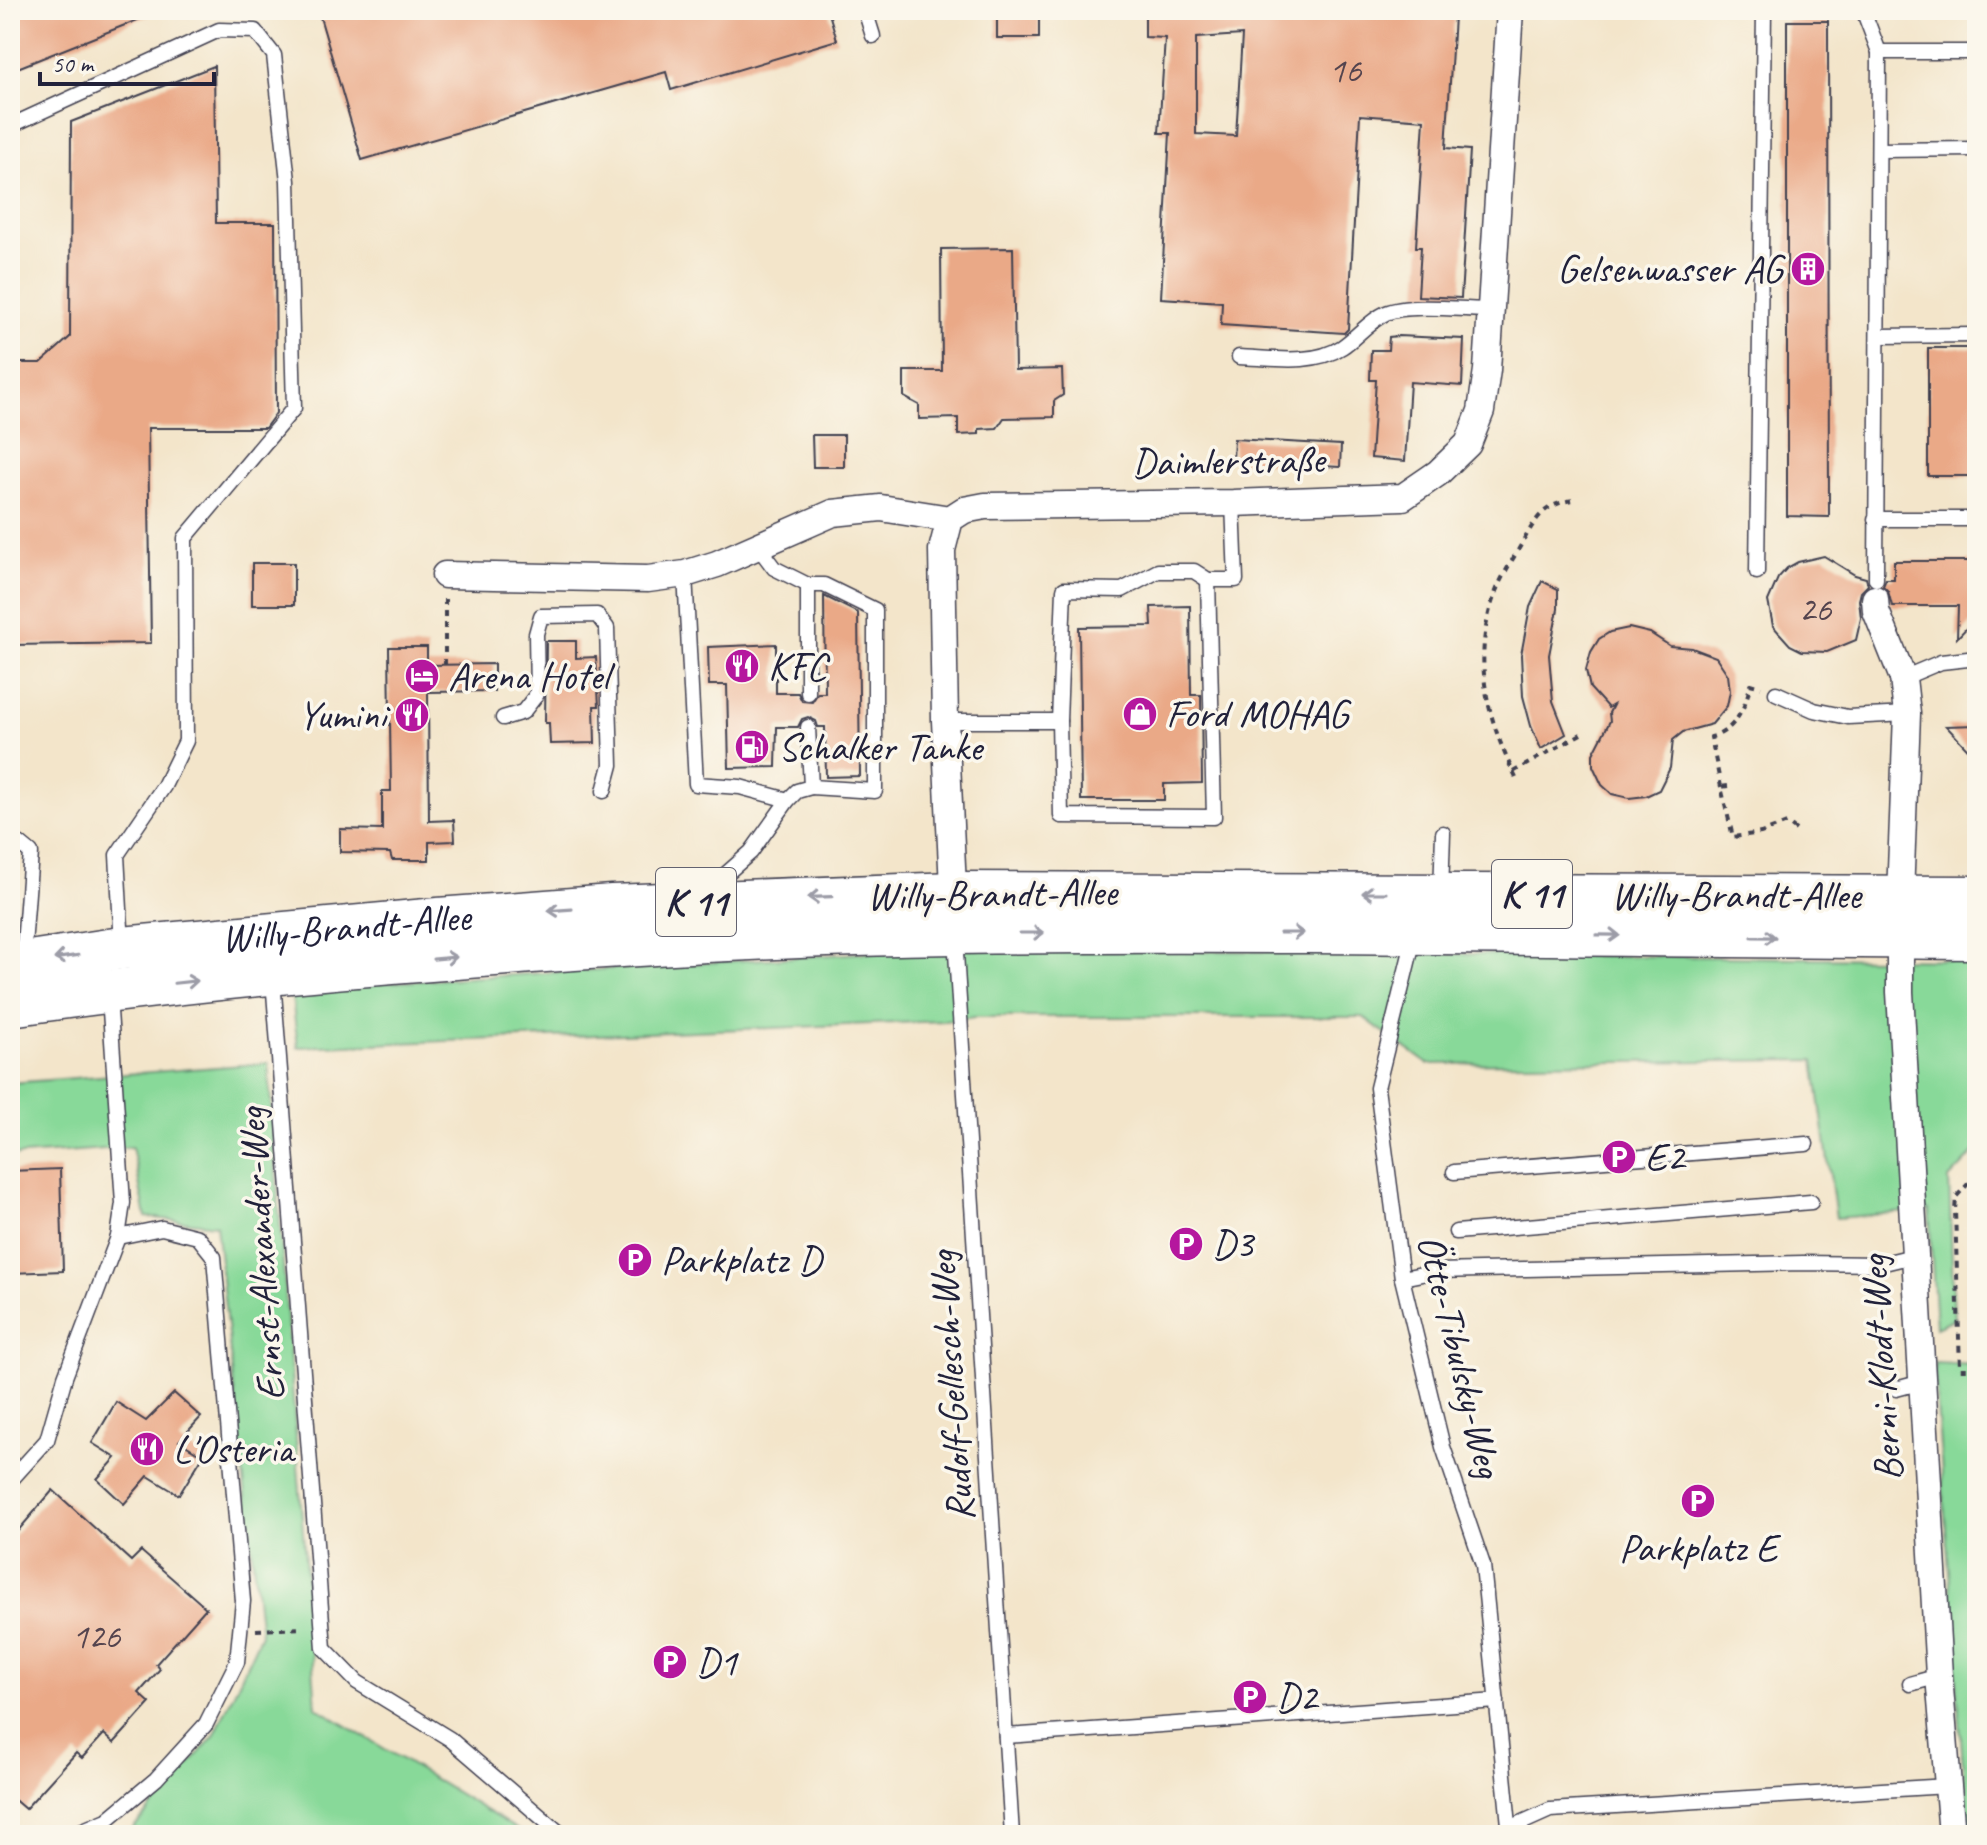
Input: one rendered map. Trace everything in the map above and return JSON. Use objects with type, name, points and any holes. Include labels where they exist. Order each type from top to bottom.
[{"type":"main road","name":"Willy-Brandt-Allee","points":[[16,964],[115,970],[271,953],[612,906],[719,901],[954,913],[1421,909],[1900,896],[1977,897]]},
{"type":"main road","name":"Willy-Brandt-Allee","points":[[1421,909],[1901,938],[1977,938]]},
{"type":"main road","name":"Willy-Brandt-Allee","points":[[271,953],[546,950],[732,940],[954,913]]},
{"type":"main road","name":"Willy-Brandt-Allee","points":[[10,1005],[115,970]]},
{"type":"street","name":"Daimlerstraße","points":[[950,519],[964,510],[985,506],[1403,497],[1438,473],[1468,444],[1481,411],[1491,310],[1510,10]]},
{"type":"street","points":[[445,575],[648,579],[685,574],[759,548],[833,513],[881,508],[950,519],[942,550],[945,721],[954,913]]},
{"type":"street","name":"Berni-Klodt-Weg","points":[[1876,590],[1876,611],[1903,678],[1907,714],[1900,896],[1901,1007],[1913,1256],[1952,1835]]},
{"type":"lane","points":[[865,10],[873,36]]},
{"type":"lane","points":[[1757,572],[1764,10]]},
{"type":"lane","points":[[1863,10],[1879,52],[1876,590]]},
{"type":"lane","points":[[10,126],[219,30],[255,31],[274,55],[288,181],[294,408],[185,538],[186,741],[164,786],[117,855],[115,970],[123,1203],[118,1237],[65,1377],[47,1440],[10,1481]]},
{"type":"lane","points":[[1879,52],[1977,52]]},
{"type":"lane","points":[[1880,150],[1977,149]]},
{"type":"lane","points":[[1239,357],[1323,357],[1339,349],[1386,313],[1403,308],[1491,310]]},
{"type":"lane","points":[[1878,336],[1977,335]]},
{"type":"lane","points":[[1208,580],[1214,817],[1061,816],[1059,721],[1064,589],[1122,590],[1158,571],[1194,571],[1208,580],[1236,580],[1233,503]]},
{"type":"lane","points":[[1875,519],[1977,519]]},
{"type":"lane","points":[[719,901],[726,874],[751,852],[797,791],[811,787],[875,791],[875,610],[824,585],[808,585],[774,568],[759,548]]},
{"type":"lane","points":[[685,574],[696,784],[740,787],[788,800]]},
{"type":"lane","points":[[808,585],[808,693]]},
{"type":"lane","points":[[503,718],[523,712],[537,694],[536,634],[541,616],[597,615],[607,628],[611,765],[604,791]]},
{"type":"lane","points":[[1903,678],[1941,662],[1977,658]]},
{"type":"lane","points":[[1776,693],[1814,710],[1848,717],[1907,714]]},
{"type":"lane","points":[[945,721],[1059,721]]},
{"type":"lane","points":[[808,727],[811,787]]},
{"type":"lane","name":"Ötte-Tibulsky-Weg","points":[[1443,833],[1377,1088],[1402,1278],[1443,1447],[1483,1565],[1510,1831]]},
{"type":"lane","points":[[10,845],[19,843],[31,853],[16,964]]},
{"type":"lane","name":"Rudolf-Gellesch-Weg","points":[[954,913],[1012,1835]]},
{"type":"lane","name":"Ernst-Alexander-Weg","points":[[271,953],[324,1648],[357,1682],[450,1739],[562,1835]]},
{"type":"lane","points":[[1454,1172],[1806,1144]]},
{"type":"lane","points":[[1456,1232],[1811,1202]]},
{"type":"lane","points":[[71,1835],[107,1820],[156,1779],[206,1724],[237,1662],[243,1601],[214,1257],[198,1237],[162,1228],[118,1237]]},
{"type":"lane","points":[[1402,1278],[1437,1271],[1880,1264],[1913,1256]]},
{"type":"lane","points":[[1896,1389],[1922,1382]]},
{"type":"lane","points":[[1910,1684],[1939,1676]]},
{"type":"lane","points":[[1006,1736],[1497,1701]]},
{"type":"lane","points":[[1510,1831],[1550,1810],[1948,1786]]},
{"type":"path","points":[[1516,778],[1496,738],[1487,700],[1483,672],[1486,628],[1499,585],[1539,514],[1557,502],[1574,500]]},
{"type":"path","points":[[445,575],[445,665]]},
{"type":"path","points":[[1776,693],[1750,684],[1746,703],[1730,727],[1722,735],[1711,737],[1733,837],[1761,833],[1787,823],[1796,830]]},
{"type":"path","points":[[1513,772],[1581,734]]},
{"type":"path","points":[[1721,787],[1728,786]]},
{"type":"path","points":[[1977,1174],[1956,1197],[1955,1210],[1960,1369],[1977,1369]]},
{"type":"path","points":[[240,1631],[322,1627]]},
{"type":"green space","points":[[940,948],[1977,960],[1977,1150],[1949,1179],[1954,1319],[1936,1327],[1929,1210],[1836,1218],[1814,1060],[1428,1064],[1363,1017],[974,1017],[944,1021],[298,1047],[291,989]]},
{"type":"green space","points":[[268,1063],[316,1707],[526,1835],[123,1835],[128,1834],[214,1736],[261,1634],[216,1225],[146,1217],[132,1147],[10,1156],[10,1083]]},
{"type":"green space","points":[[1934,1363],[1977,1365],[1977,1835],[1968,1835]]},
{"type":"building","points":[[10,10],[160,10],[160,11],[10,71]]},
{"type":"building","points":[[318,10],[828,10],[837,40],[671,90],[666,72],[362,160]]},
{"type":"building","points":[[997,10],[1039,10],[1039,38],[997,38]]},
{"type":"building","points":[[1145,10],[1344,10],[1454,16],[1446,148],[1470,150],[1461,298],[1418,296],[1421,247],[1416,247],[1424,120],[1360,115],[1348,329],[1344,333],[1221,325],[1222,302],[1161,298],[1170,133],[1159,133],[1165,38],[1145,37]],"holes":[[[1242,35],[1236,136],[1196,134],[1196,38]]]},
{"type":"building","name":"Gelsenwasser AG","points":[[1787,21],[1828,21],[1829,517],[1787,516]]},
{"type":"building","points":[[214,66],[216,223],[275,223],[276,413],[265,428],[148,428],[151,643],[10,645],[10,363],[41,363],[70,337],[71,122]]},
{"type":"building","points":[[1013,248],[1015,370],[1062,369],[1063,395],[1054,401],[1054,417],[1004,418],[997,428],[979,429],[979,434],[958,435],[958,418],[919,419],[919,405],[904,397],[904,371],[942,371],[941,249]]},
{"type":"building","points":[[1389,337],[1464,339],[1462,386],[1410,382],[1405,461],[1371,458],[1376,380],[1370,380],[1371,350],[1388,350]]},
{"type":"building","points":[[1928,348],[1977,348],[1977,476],[1928,476]]},
{"type":"building","points":[[812,435],[844,435],[844,467],[813,467]]},
{"type":"building","points":[[1234,439],[1341,445],[1340,467],[1233,461]]},
{"type":"building","points":[[1824,556],[1855,575],[1866,578],[1868,585],[1861,592],[1859,600],[1861,618],[1856,640],[1827,652],[1802,651],[1790,645],[1773,626],[1768,601],[1778,578],[1787,568]]},
{"type":"building","points":[[1894,561],[1977,561],[1977,617],[1957,638],[1958,606],[1892,606],[1888,591],[1883,586],[1886,579],[1894,579]]},
{"type":"building","points":[[252,563],[294,563],[294,605],[252,605]]},
{"type":"building","points":[[1542,581],[1558,589],[1558,609],[1549,655],[1553,701],[1566,734],[1541,749],[1523,696],[1521,655],[1530,607]]},
{"type":"building","points":[[824,596],[858,613],[860,776],[826,777],[825,727],[818,727],[816,721],[808,717],[802,719],[798,727],[777,727],[776,767],[729,768],[727,685],[709,685],[708,647],[776,644],[776,693],[798,693],[802,701],[812,702],[818,693],[825,693]]},
{"type":"building","name":"Ford MOHAG","points":[[1190,606],[1191,695],[1201,695],[1202,783],[1164,784],[1164,800],[1081,800],[1079,627],[1152,626],[1151,607]]},
{"type":"building","points":[[1629,628],[1650,633],[1670,646],[1692,648],[1716,657],[1728,675],[1730,691],[1727,706],[1712,724],[1683,732],[1673,740],[1670,768],[1659,790],[1646,796],[1629,798],[1612,794],[1602,785],[1593,766],[1593,754],[1610,721],[1609,713],[1613,705],[1608,708],[1590,688],[1586,670],[1599,639],[1610,632]]},
{"type":"building","points":[[546,641],[576,641],[576,658],[596,657],[599,706],[594,706],[595,743],[550,744],[549,723],[545,723]]},
{"type":"building","points":[[389,647],[427,647],[427,665],[494,664],[494,691],[428,692],[429,821],[454,820],[455,841],[429,842],[429,860],[392,860],[390,853],[340,852],[340,829],[382,830],[382,791],[391,791]]},
{"type":"building","points":[[1977,725],[1977,759],[1946,726]]},
{"type":"building","points":[[60,1169],[63,1271],[10,1273],[10,1171]]},
{"type":"building","name":"L'Osteria","points":[[174,1393],[201,1417],[179,1441],[203,1456],[179,1495],[148,1476],[124,1504],[97,1479],[116,1458],[92,1443],[116,1402],[146,1421]]},
{"type":"building","points":[[53,1490],[131,1561],[141,1551],[206,1608],[156,1664],[160,1669],[139,1693],[150,1703],[114,1743],[104,1734],[82,1758],[76,1753],[25,1809],[10,1796],[10,1540]]},
{"type":"place","name":"Gelsenwasser AG","points":[[1808,269]]},
{"type":"place","name":"KFC","points":[[742,666]]},
{"type":"place","name":"Arena Hotel","points":[[422,676]]},
{"type":"place","name":"Ford MOHAG","points":[[1140,714]]},
{"type":"place","name":"Yumini","points":[[412,715]]},
{"type":"place","name":"Schalker Tanke","points":[[752,747]]},
{"type":"place","name":"E2","points":[[1619,1157]]},
{"type":"place","name":"D3","points":[[1186,1244]]},
{"type":"place","name":"Parkplatz D","points":[[635,1260]]},
{"type":"place","name":"L'Osteria","points":[[147,1449]]},
{"type":"place","name":"Parkplatz E","points":[[1698,1501]]},
{"type":"place","name":"D1","points":[[670,1662]]},
{"type":"place","name":"D2","points":[[1250,1697]]}]
